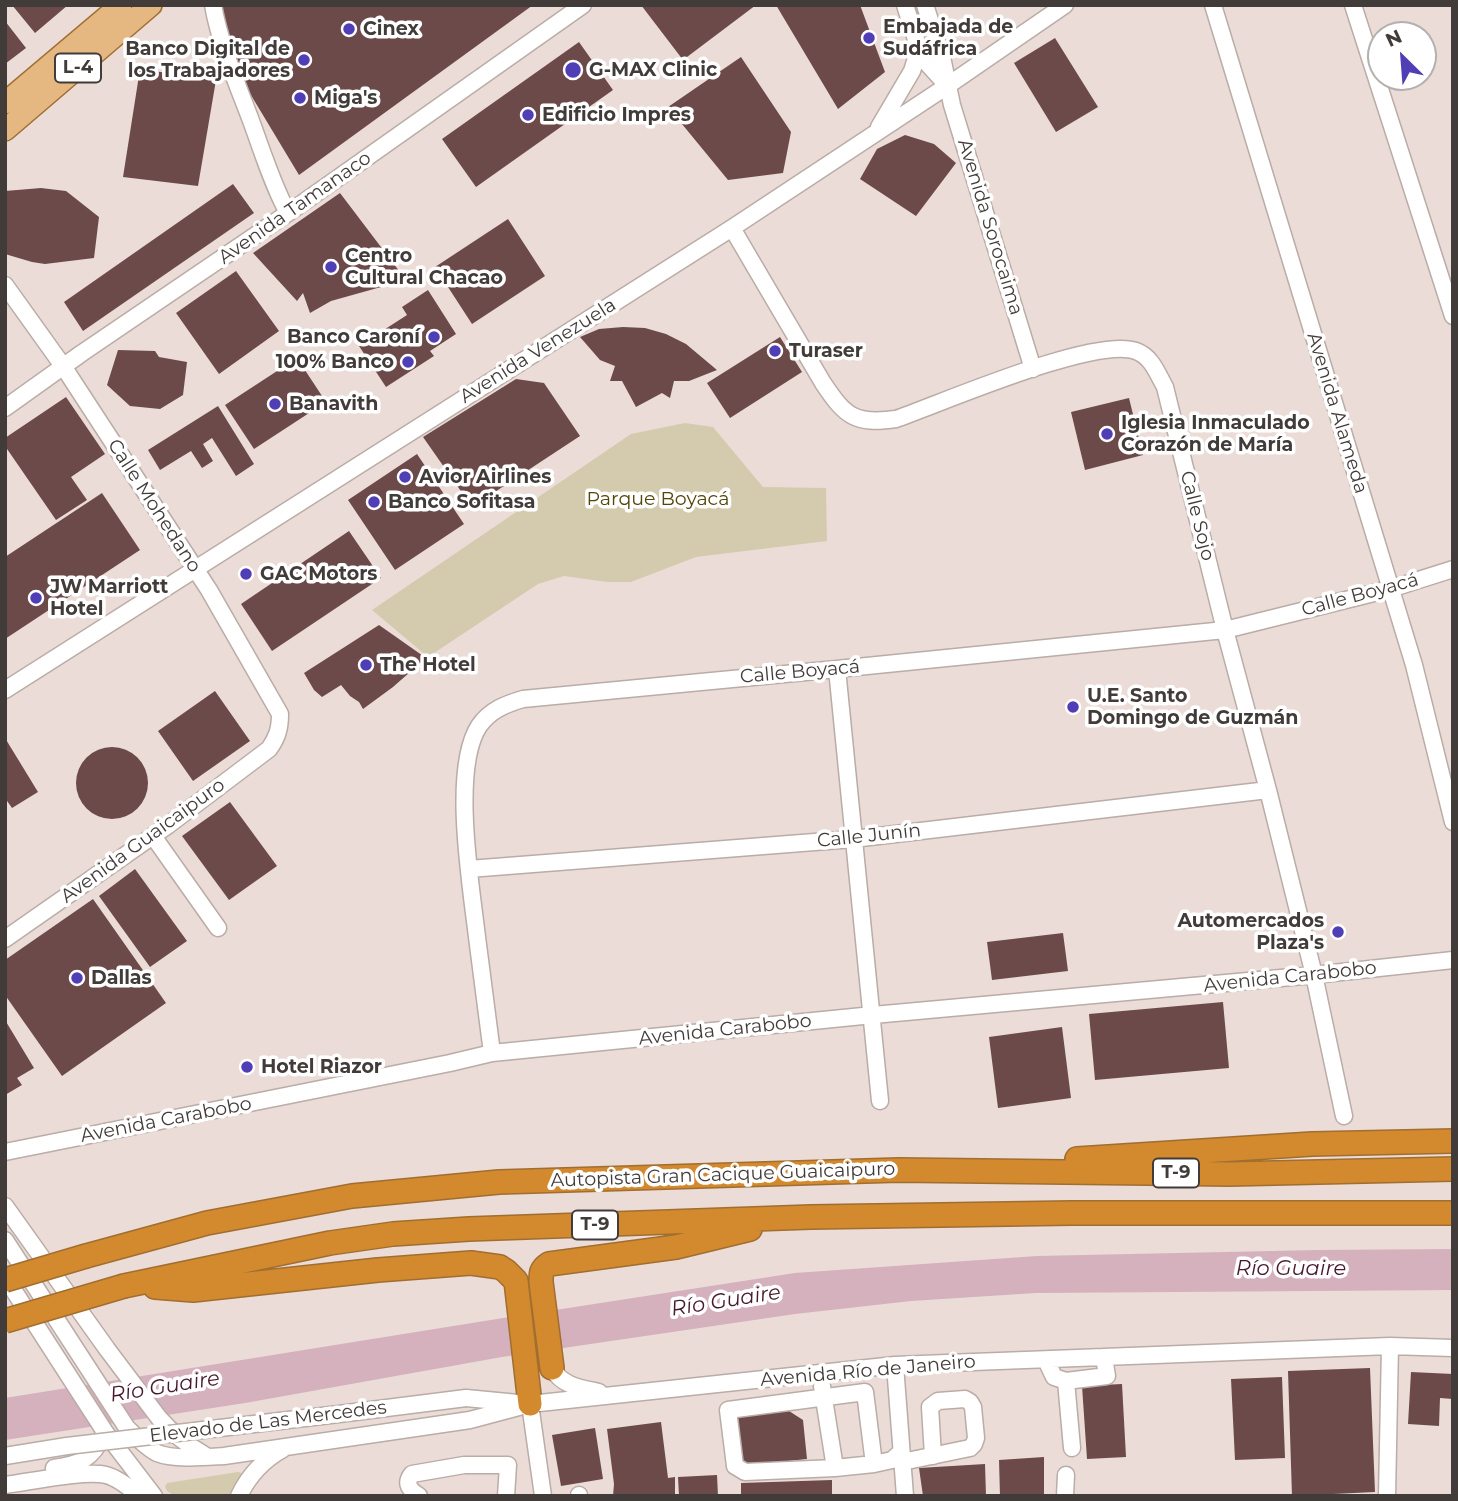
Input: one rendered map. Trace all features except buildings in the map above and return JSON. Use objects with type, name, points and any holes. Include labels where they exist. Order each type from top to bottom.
[{"type":"highway","points":[[899,1170],[1312,1144],[1453,1141]]},
{"type":"highway","name":"Autopista Gran Cacique Guaicaipuro","points":[[5,1279],[207,1223],[352,1196],[499,1182],[899,1170],[1230,1174],[1453,1170]]},
{"type":"highway","name":"T-9","points":[[5,1321],[124,1286],[330,1243],[393,1234],[811,1217],[1072,1213],[1453,1213]]},
{"type":"highway","name":"T-9","points":[[552,1368],[541,1282],[541,1272],[549,1264],[676,1247],[811,1217]]},
{"type":"highway","points":[[124,1286],[193,1290],[471,1263],[500,1267],[516,1281],[530,1404]]},
{"type":"main road","name":"L-4","points":[[5,103],[121,5]]},
{"type":"main road","name":"L-4","points":[[5,130],[151,5]]},
{"type":"street","points":[[212,5],[235,78],[276,189],[288,213]]},
{"type":"street","name":"Avenida Tamanaco","points":[[5,408],[583,5]]},
{"type":"street","name":"Avenida Sorocaima","points":[[905,5],[919,49],[926,62],[947,86]]},
{"type":"street","name":"Avenida Sorocaima","points":[[925,5],[1033,369]]},
{"type":"street","name":"Avenida Venezuela","points":[[5,690],[732,228],[1065,5]]},
{"type":"street","name":"Avenida Alameda","points":[[1213,5],[1414,665],[1453,822]]},
{"type":"street","points":[[1353,5],[1453,316]]},
{"type":"street","points":[[876,132],[912,71],[919,49]]},
{"type":"street","name":"Calle Sojo","points":[[732,228],[823,383],[837,404],[853,416],[878,421],[896,418],[1033,369],[1078,355],[1113,348],[1134,350],[1152,363],[1165,387],[1268,790],[1314,975],[1344,1116]]},
{"type":"street","name":"Calle Mohedano","points":[[5,285],[63,366],[209,590],[279,714],[277,738]]},
{"type":"street","name":"Calle Boyacá","points":[[492,1053],[469,869],[464,794],[469,747],[480,724],[500,706],[536,697],[1225,630],[1390,589],[1453,569]]},
{"type":"street","points":[[837,669],[880,1101]]},
{"type":"street","name":"Avenida Guaicaipuro","points":[[5,939],[153,836],[269,749],[277,738]]},
{"type":"street","name":"Calle Junín","points":[[469,869],[853,839],[1268,790]]},
{"type":"street","points":[[153,836],[218,928]]},
{"type":"street","name":"Avenida Carabobo","points":[[5,1152],[492,1053],[1453,960]]},
{"type":"street","points":[[5,1206],[159,1418],[193,1449],[208,1457]]},
{"type":"street","name":"Avenida Río de Janeiro","points":[[5,1240],[127,1429],[163,1455],[208,1457],[470,1420],[530,1404],[895,1365],[1390,1346],[1453,1348]]},
{"type":"street","points":[[5,1279],[104,1429],[154,1496]]},
{"type":"street","points":[[1387,1496],[1390,1346]]},
{"type":"street","points":[[1046,1360],[1054,1377],[1066,1381],[1107,1376],[1104,1357]]},
{"type":"street","points":[[895,1365],[905,1496]]},
{"type":"street","name":"T-9","points":[[552,1368],[563,1382],[615,1395]]},
{"type":"street","points":[[820,1373],[835,1468]]},
{"type":"street","points":[[1066,1381],[1072,1448]]},
{"type":"street","points":[[874,1464],[865,1392],[728,1410],[735,1465],[745,1472],[835,1468],[874,1464],[902,1457],[933,1456]]},
{"type":"street","name":"Elevado de Las Mercedes","points":[[5,1456],[67,1446],[466,1398],[530,1404]]},
{"type":"street","points":[[530,1404],[542,1496]]},
{"type":"street","points":[[5,1476],[78,1463],[93,1453],[104,1429]]},
{"type":"street","points":[[240,1496],[246,1483],[262,1463],[289,1446]]},
{"type":"street","points":[[419,1496],[408,1485],[408,1478],[412,1474],[464,1465],[508,1465],[506,1496]]},
{"type":"street","points":[[5,1485],[91,1474],[108,1475],[139,1496]]},
{"type":"street","points":[[1065,1496],[1066,1475]]},
{"type":"green space","name":"Parque Boyacá","points":[[685,423],[713,427],[763,487],[826,488],[827,541],[696,557],[631,582],[607,582],[564,576],[538,584],[428,657],[372,610],[631,434]]},
{"type":"green space","points":[[242,1473],[243,1477],[234,1496],[175,1496],[165,1487],[167,1483]]},
{"type":"water","name":"Río Guaire","points":[[1453,1249],[1453,1290],[1036,1293],[911,1301],[795,1314],[502,1357],[245,1403],[5,1440],[5,1398],[795,1273],[1037,1256]]},
{"type":"place","name":"Cinex","points":[[349,29]]},
{"type":"place","name":"Embajada de Sudáfrica","points":[[869,38]]},
{"type":"place","name":"Banco Digital de los Trabajadores","points":[[304,60]]},
{"type":"place","name":"G-MAX Clinic","points":[[573,70]]},
{"type":"place","name":"Miga's","points":[[300,98]]},
{"type":"place","name":"Edificio Impres","points":[[528,115]]},
{"type":"place","name":"Centro Cultural Chacao","points":[[331,267]]},
{"type":"place","name":"Banco Caroní","points":[[434,337]]},
{"type":"place","name":"Turaser","points":[[775,351]]},
{"type":"place","name":"100% Banco","points":[[408,362]]},
{"type":"place","name":"Banavith","points":[[275,404]]},
{"type":"place","name":"Iglesia Inmaculado Corazón de María","points":[[1107,434]]},
{"type":"place","name":"Avior Airlines","points":[[405,477]]},
{"type":"place","name":"Banco Sofitasa","points":[[374,502]]},
{"type":"place","name":"GAC Motors","points":[[246,574]]},
{"type":"place","name":"JW Marriott Hotel","points":[[36,598]]},
{"type":"place","name":"The Hotel","points":[[366,665]]},
{"type":"place","name":"U.E. Santo Domingo de Guzmán","points":[[1073,707]]},
{"type":"place","name":"Automercados Plaza's","points":[[1338,932]]},
{"type":"place","name":"Dallas","points":[[77,978]]},
{"type":"place","name":"Hotel Riazor","points":[[247,1067]]}]
